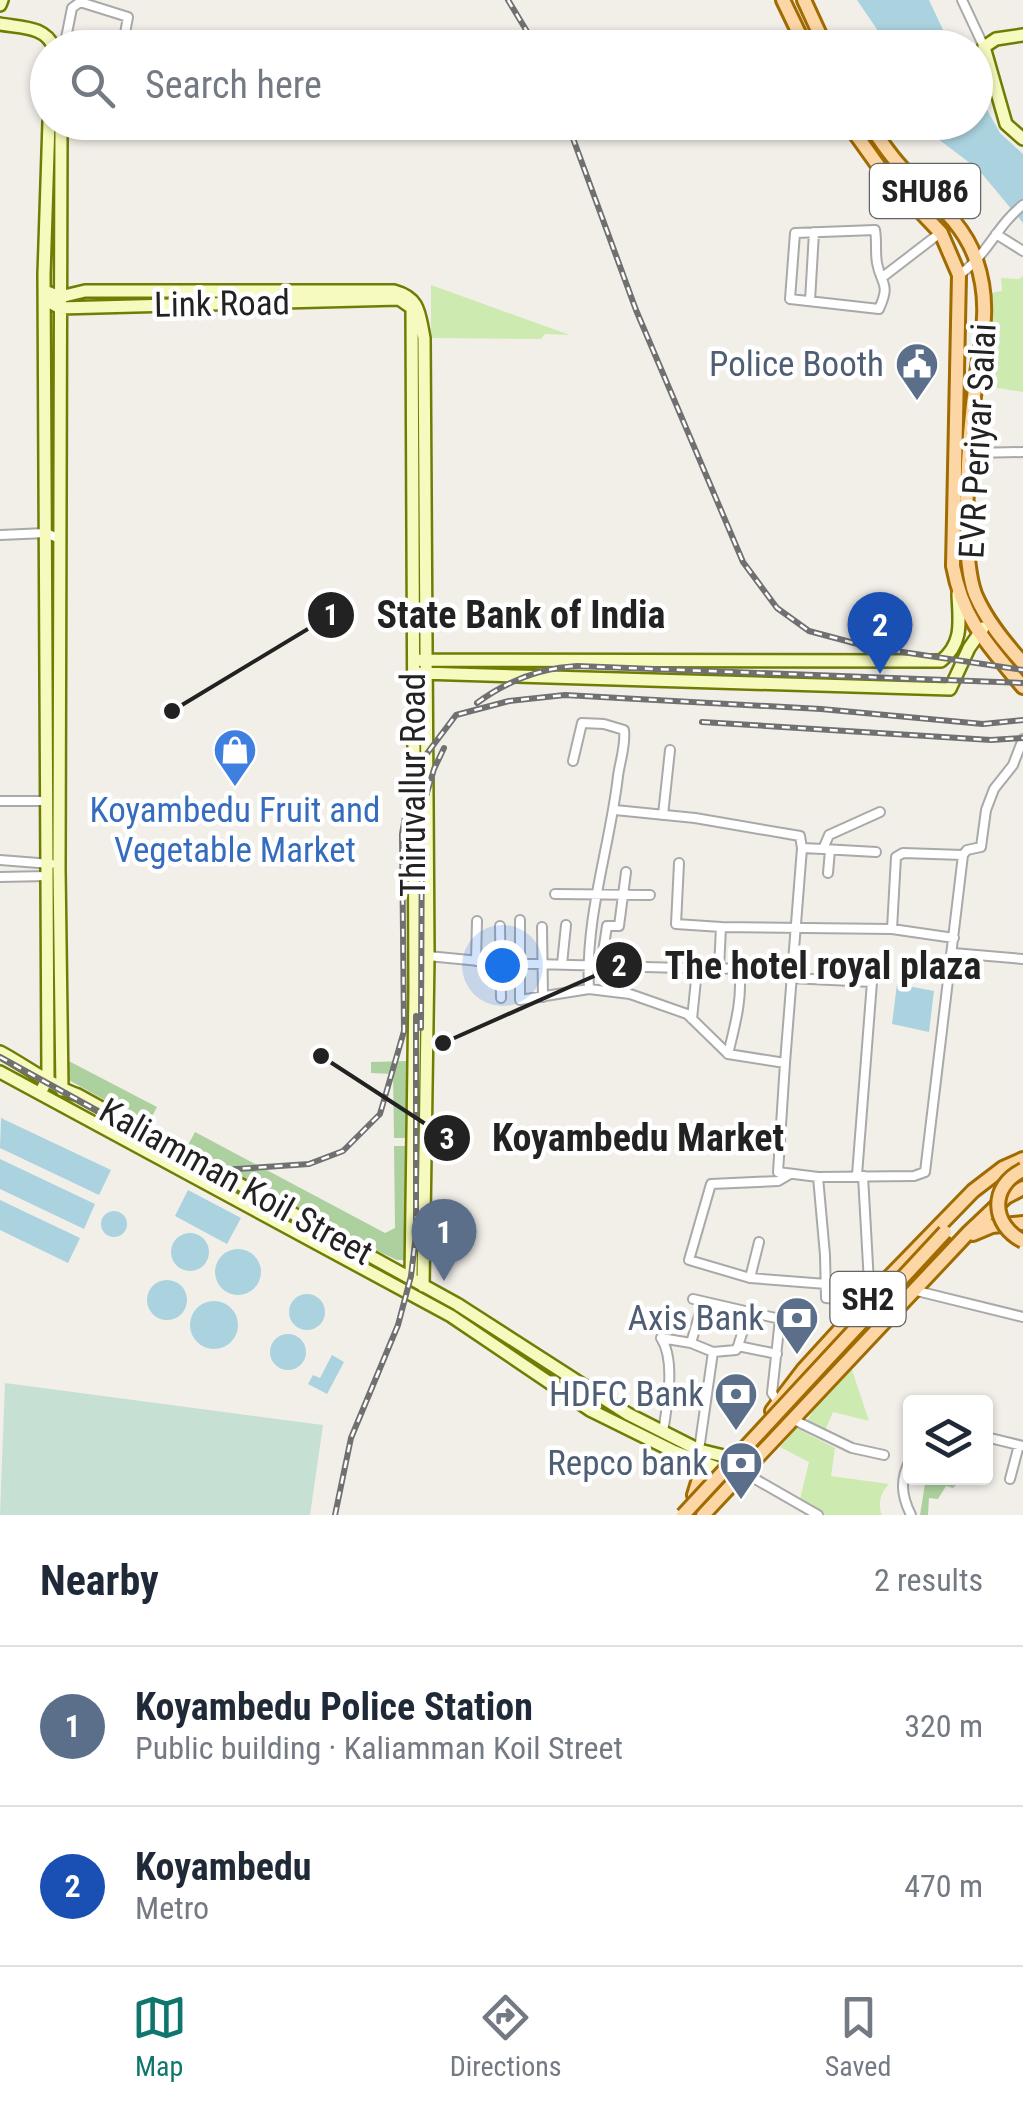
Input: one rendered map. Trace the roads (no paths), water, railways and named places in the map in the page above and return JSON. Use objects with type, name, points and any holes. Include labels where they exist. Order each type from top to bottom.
[{"type":"main road","points":[[783,0],[797,30]]},
{"type":"main road","points":[[804,0],[818,30]]},
{"type":"main road","name":"EVR Periyar Salai","points":[[859,140],[882,171],[941,233],[959,275],[950,548],[958,594],[978,635],[1023,687]]},
{"type":"main road","name":"EVR Periyar Salai","points":[[881,140],[902,168],[958,226],[970,242],[977,263],[986,311],[970,453],[967,553],[974,591],[989,621],[1016,647],[1023,663]]},
{"type":"main road","points":[[959,326],[982,330]]},
{"type":"main road","name":"SH2","points":[[679,1515],[866,1300],[1002,1168],[1023,1159]]},
{"type":"main road","points":[[1023,1170],[1001,1188],[998,1216],[1004,1228],[1023,1241]]},
{"type":"main road","name":"SH2","points":[[703,1515],[913,1290],[956,1237],[1006,1196],[1023,1188]]},
{"type":"main road","points":[[951,1214],[956,1237]]},
{"type":"main road","points":[[679,1515],[956,1237],[1023,1222]]},
{"type":"main road","points":[[693,1515],[956,1237]]},
{"type":"main road","points":[[804,1368],[822,1388]]},
{"type":"main road","points":[[694,1495],[699,1479],[697,1454]]},
{"type":"street","points":[[962,0],[976,30]]},
{"type":"street","points":[[68,30],[72,8],[80,2],[128,17],[125,30]]},
{"type":"street","points":[[0,24],[32,30]]},
{"type":"street","points":[[993,41],[1023,35]]},
{"type":"street","points":[[993,78],[1006,124],[1023,139]]},
{"type":"street","points":[[49,140],[45,295],[45,1095],[62,1090],[62,140]]},
{"type":"street","points":[[959,275],[977,263],[1023,204]]},
{"type":"street","points":[[875,230],[878,265],[884,276],[879,309],[789,298],[795,234],[875,230]]},
{"type":"street","points":[[810,302],[814,232]]},
{"type":"street","points":[[884,276],[941,233]]},
{"type":"street","points":[[996,234],[1023,251]]},
{"type":"street","points":[[45,295],[60,302],[85,291],[358,290],[394,291],[417,303],[424,338],[418,667],[428,956],[423,1286]]},
{"type":"street","name":"Link Road","points":[[60,302],[400,299]]},
{"type":"street","name":"Thiruvallur Road","points":[[400,299],[410,305],[413,319],[418,667],[411,1278]]},
{"type":"street","points":[[970,453],[1023,452]]},
{"type":"street","points":[[0,535],[46,532],[60,540]]},
{"type":"street","points":[[418,667],[944,660],[955,647],[960,630],[958,594]]},
{"type":"street","points":[[950,689],[969,648],[989,621]]},
{"type":"street","points":[[969,648],[992,650]]},
{"type":"street","points":[[944,660],[950,689]]},
{"type":"street","points":[[418,667],[950,689]]},
{"type":"street","points":[[572,761],[582,723],[624,730],[615,810],[595,896],[589,989]]},
{"type":"street","points":[[615,810],[800,836],[778,1172],[914,1176],[925,1172],[963,855],[981,847],[986,810],[994,789],[1014,765],[1023,740]]},
{"type":"street","points":[[662,815],[670,750]]},
{"type":"street","points":[[0,801],[46,801],[60,808]]},
{"type":"street","points":[[828,873],[829,835],[880,812]]},
{"type":"street","points":[[802,848],[876,852]]},
{"type":"street","points":[[892,929],[895,861],[899,854],[963,855]]},
{"type":"street","points":[[0,860],[46,862],[59,870]]},
{"type":"street","points":[[679,863],[676,924],[795,930],[892,929],[954,938]]},
{"type":"street","points":[[601,965],[608,926],[619,926],[626,872]]},
{"type":"street","points":[[0,878],[47,876],[59,884]]},
{"type":"street","points":[[556,894],[650,895]]},
{"type":"street","points":[[520,920],[520,1000],[589,989],[630,994],[692,1018],[728,1054],[785,1063]]},
{"type":"street","points":[[476,961],[477,921]]},
{"type":"street","points":[[562,964],[566,925]]},
{"type":"street","points":[[500,926],[500,998]]},
{"type":"street","points":[[542,927],[543,997]]},
{"type":"street","points":[[719,968],[722,927]]},
{"type":"street","points":[[952,953],[1023,959]]},
{"type":"street","points":[[428,956],[500,963],[739,968],[738,1011],[728,1054]]},
{"type":"street","points":[[692,1018],[697,970]]},
{"type":"street","points":[[790,978],[872,982],[860,1176],[869,1283],[866,1300],[826,1298],[818,1176]]},
{"type":"street","name":"Kaliamman Koil Street","points":[[0,1052],[62,1090],[78,1094],[457,1304],[697,1454]]},
{"type":"street","name":"Kaliamman Koil Street","points":[[0,1072],[451,1316],[590,1410],[697,1454],[732,1458]]},
{"type":"street","points":[[790,1174],[778,1180],[711,1184],[690,1260],[750,1278],[826,1284]]},
{"type":"street","points":[[750,1278],[759,1242]]},
{"type":"street","points":[[913,1290],[1023,1316]]},
{"type":"street","points":[[693,1299],[780,1318],[772,1393],[779,1403]]},
{"type":"street","points":[[690,1343],[703,1302]]},
{"type":"street","points":[[663,1432],[670,1354],[661,1338],[713,1352],[736,1350],[749,1312]]},
{"type":"street","points":[[738,1346],[777,1354]]},
{"type":"street","points":[[713,1352],[697,1454],[720,1469]]},
{"type":"street","points":[[794,1420],[852,1448],[884,1454]]},
{"type":"street","points":[[993,1439],[1021,1445],[1010,1479]]},
{"type":"street","points":[[743,1472],[818,1515]]},
{"type":"street","points":[[903,1481],[903,1498],[911,1515]]},
{"type":"water","points":[[857,0],[929,0],[943,30],[877,30]]},
{"type":"water","points":[[993,120],[1000,133],[1023,154],[1023,223],[978,169],[939,140],[993,140]]},
{"type":"water","points":[[897,984],[934,991],[929,1032],[892,1024]]},
{"type":"water","points":[[1,1118],[111,1170],[99,1195],[0,1148]]},
{"type":"water","points":[[0,1159],[95,1204],[84,1229],[0,1189]]},
{"type":"water","points":[[188,1190],[241,1218],[227,1244],[175,1216]]},
{"type":"water","points":[[0,1200],[80,1238],[68,1263],[0,1230]]},
{"type":"water","points":[[114,1211],[124,1214],[124,1234],[114,1237],[104,1234],[101,1224],[104,1214]]},
{"type":"water","points":[[190,1233],[204,1238],[209,1252],[204,1266],[190,1271],[176,1266],[171,1252],[176,1238]]},
{"type":"water","points":[[238,1249],[254,1256],[261,1272],[254,1288],[238,1295],[222,1288],[215,1272],[222,1256]]},
{"type":"water","points":[[167,1280],[181,1286],[187,1300],[181,1314],[167,1320],[153,1314],[147,1300],[153,1286]]},
{"type":"water","points":[[307,1294],[320,1299],[325,1312],[320,1325],[307,1330],[294,1325],[289,1312],[294,1299]]},
{"type":"water","points":[[214,1301],[231,1308],[238,1325],[231,1342],[214,1349],[197,1342],[190,1325],[197,1308]]},
{"type":"water","points":[[288,1334],[301,1339],[306,1352],[301,1365],[288,1370],[275,1365],[270,1352],[275,1339]]},
{"type":"water","points":[[332,1355],[344,1362],[327,1394],[308,1384],[313,1375],[320,1378]]},
{"type":"railway","points":[[508,0],[526,30]]},
{"type":"railway","points":[[574,140],[636,310],[743,562],[777,608],[809,631],[869,647],[1023,670]]},
{"type":"railway","points":[[477,703],[524,677],[577,666],[1023,683]]},
{"type":"railway","points":[[0,1057],[207,1171],[309,1164],[343,1151],[380,1114],[404,1031],[402,834],[413,772],[456,715],[509,701],[565,695],[821,709],[983,724],[1023,720]]},
{"type":"railway","points":[[702,722],[991,740],[1023,738]]},
{"type":"railway","points":[[421,1028],[422,810],[444,748]]},
{"type":"railway","points":[[335,1515],[351,1438],[398,1325],[411,1276],[416,1234],[416,1016]]},
{"type":"place","name":"Police Booth","points":[[917,402]]},
{"type":"place","name":"Koyambedu","points":[[880,674]]},
{"type":"place","name":"State Bank of India","points":[[172,711]]},
{"type":"place","name":"Koyambedu Fruit and Vegetable Market","points":[[235,788]]},
{"type":"place","name":"The hotel royal plaza","points":[[443,1043]]},
{"type":"place","name":"Koyambedu Market","points":[[321,1056]]},
{"type":"place","name":"Koyambedu Police Station","points":[[444,1281]]},
{"type":"place","name":"Axis Bank","points":[[797,1356]]},
{"type":"place","name":"HDFC Bank","points":[[736,1432]]},
{"type":"place","name":"Repco bank","points":[[741,1501]]}]
